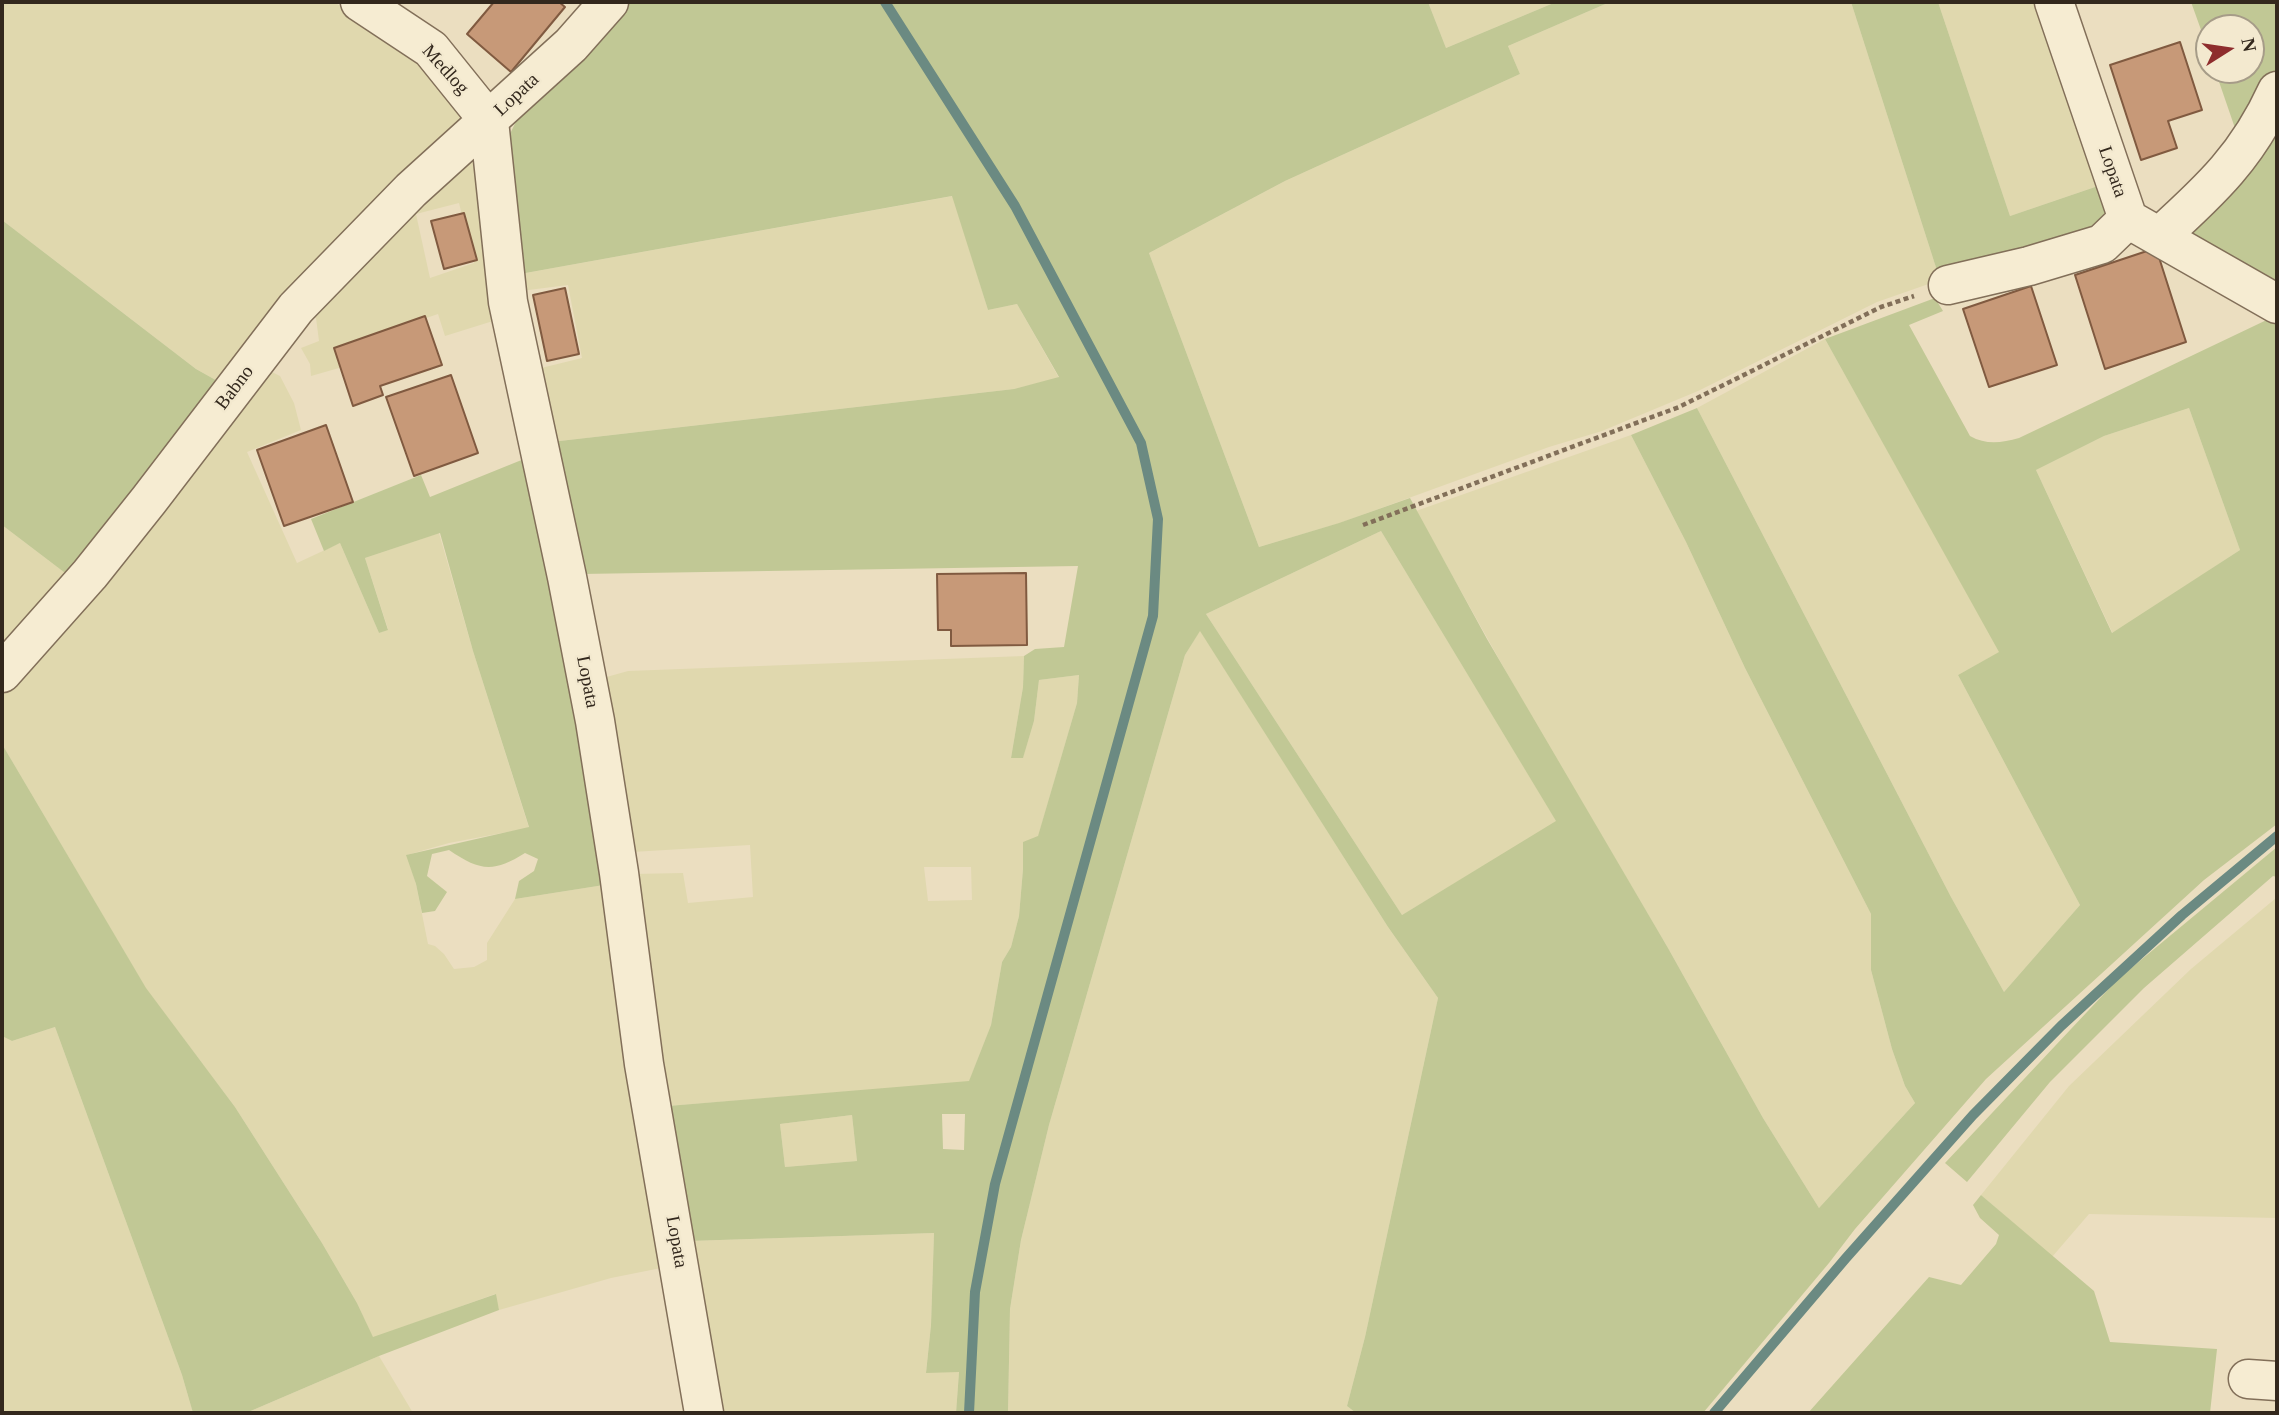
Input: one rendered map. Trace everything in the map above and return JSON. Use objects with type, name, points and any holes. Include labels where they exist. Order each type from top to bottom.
[{"type":"street","name":"Medlog","points":[[360,2],[431,49],[489,121]]},
{"type":"street","name":"Lopata","points":[[609,2],[571,45],[489,121],[508,302],[567,577],[594,721],[619,873],[645,1064],[704,1413]]},
{"type":"street","name":"Lopata","points":[[2054,2],[2144,227]]},
{"type":"street","points":[[1948,285],[2029,266],[2102,244],[2144,227],[2208,192],[2245,150],[2277,90]]},
{"type":"street","name":"Babno","points":[[2,673],[107,553],[296,308],[411,190],[489,121]]},
{"type":"street","points":[[2144,227],[2277,304]]},
{"type":"path","points":[[1363,525],[1679,407],[1881,306],[1948,285]]},
{"type":"shaded area","points":[[2,2],[334,2],[409,51],[459,108],[462,131],[221,383],[196,369],[2,220]]},
{"type":"shaded area","points":[[1428,2],[1556,2],[1446,48]]},
{"type":"shaded area","points":[[1610,2],[1851,2],[1940,280],[1877,302],[1698,391],[1602,431],[1549,447],[1340,523],[1259,547],[1149,253],[1285,181],[1520,74],[1508,46]]},
{"type":"shaded area","points":[[1938,2],[2038,2],[2101,185],[2010,216]]},
{"type":"shaded area","points":[[462,160],[476,160],[485,271],[493,321],[445,336],[438,314],[346,345],[339,368],[311,376],[310,364],[301,348],[319,341],[316,318],[303,316]],"holes":[[[459,203],[474,263],[430,278],[416,214]]]},
{"type":"shaded area","points":[[953,196],[988,310],[1017,304],[1059,378],[1014,389],[551,442],[537,369],[582,358],[568,285],[521,291],[520,274]]},
{"type":"shaded area","points":[[1825,339],[2000,652],[1958,675],[2080,905],[2004,992],[1951,897],[1697,408]]},
{"type":"shaded area","points":[[260,366],[280,376],[294,403],[301,430],[247,452],[297,563],[340,543],[379,633],[388,629],[365,558],[439,533],[529,828],[449,843],[407,855],[428,944],[444,954],[454,969],[474,967],[487,960],[487,943],[515,899],[604,885],[661,1268],[611,1278],[499,1310],[495,1294],[373,1338],[357,1303],[322,1243],[235,1107],[146,989],[2,744],[2,683]]},
{"type":"shaded area","points":[[2189,408],[2240,550],[2113,634],[2036,470],[2104,436]]},
{"type":"shaded area","points":[[1631,435],[1686,542],[1745,668],[1871,914],[1871,970],[1892,1049],[1905,1086],[1915,1103],[1819,1208],[1763,1118],[1416,511]]},
{"type":"shaded area","points":[[2,525],[73,579],[2,655]]},
{"type":"shaded area","points":[[1381,531],[1557,822],[1402,915],[1206,614]]},
{"type":"shaded area","points":[[1200,630],[1388,927],[1438,998],[1365,1337],[1347,1406],[1356,1413],[1008,1413],[1010,1309],[1021,1240],[1049,1125],[1185,655]]},
{"type":"shaded area","points":[[1024,656],[1023,687],[1011,758],[1023,757],[1034,721],[1039,680],[1079,675],[1077,703],[1038,837],[1023,843],[1019,916],[1011,947],[1002,962],[991,1025],[969,1082],[668,1106],[633,874],[683,873],[688,903],[753,897],[750,845],[632,852],[603,678],[628,671]],"holes":[[[924,867],[971,867],[972,900],[928,901]]]},
{"type":"shaded area","points":[[2276,898],[2277,1218],[2089,1214],[2052,1257],[1981,1195],[2069,1086],[2191,969]]},
{"type":"shaded area","points":[[55,1027],[182,1375],[193,1413],[2,1413],[2,1036],[12,1041]]},
{"type":"shaded area","points":[[852,1115],[857,1161],[785,1167],[780,1124]]},
{"type":"shaded area","points":[[934,1233],[931,1325],[926,1372],[959,1372],[956,1413],[716,1413],[689,1241]]},
{"type":"shaded area","points":[[379,1356],[413,1413],[246,1413]]},
{"type":"green space","points":[[627,2],[1428,2],[1446,48],[1556,2],[1610,2],[1508,46],[1520,74],[1285,181],[1149,253],[1259,547],[1410,498],[1487,639],[1668,948],[1763,1118],[1819,1208],[1915,1103],[1905,1086],[1892,1049],[1871,970],[1871,914],[1745,668],[1686,542],[1631,435],[1697,408],[1951,897],[2004,992],[2080,905],[1958,675],[1999,652],[1825,339],[1935,298],[1943,311],[1909,325],[1970,436],[1994,442],[2019,438],[2277,317],[2277,824],[2204,880],[1986,1079],[1855,1229],[1703,1413],[1356,1413],[1347,1406],[1365,1337],[1438,998],[1388,927],[1200,631],[1185,655],[1049,1125],[1021,1240],[1010,1309],[1008,1413],[956,1413],[959,1372],[926,1373],[931,1325],[934,1233],[689,1241],[668,1106],[969,1081],[991,1025],[1002,962],[1011,947],[1019,916],[1023,842],[1038,836],[1077,703],[1079,675],[1039,680],[1034,721],[1023,758],[1011,758],[1023,687],[1024,656],[1035,649],[1064,647],[1078,566],[581,574],[551,442],[1014,389],[1059,377],[1017,304],[988,310],[952,196],[520,274],[509,136],[522,109]],"holes":[[[2189,408],[2240,550],[2112,633],[2036,470],[2104,436]],[[1381,531],[1556,821],[1402,915],[1206,614]],[[942,1114],[965,1114],[964,1150],[943,1149]],[[852,1115],[857,1161],[785,1167],[780,1124]]]},
{"type":"green space","points":[[1851,2],[1938,2],[2010,216],[2101,185],[2109,212],[2091,236],[1940,280]]},
{"type":"green space","points":[[2191,2],[2277,2],[2277,70],[2237,134],[2220,84],[2265,84],[2265,14],[2195,14]]},
{"type":"green space","points":[[2277,119],[2277,296],[2184,239]]},
{"type":"green space","points":[[2,220],[196,369],[221,383],[73,579],[2,525]]},
{"type":"green space","points":[[524,459],[589,768],[604,885],[515,899],[519,881],[534,871],[538,859],[525,853],[504,864],[487,867],[469,862],[449,850],[432,854],[427,876],[447,892],[435,911],[422,913],[406,855],[529,827],[473,651],[440,533],[365,558],[388,630],[379,633],[340,543],[324,551],[311,519],[421,475],[430,497]]},
{"type":"green space","points":[[2,744],[146,988],[235,1107],[322,1243],[357,1303],[373,1337],[496,1294],[499,1310],[379,1356],[246,1413],[193,1413],[182,1375],[55,1027],[12,1041],[2,1036]]},
{"type":"green space","points":[[2277,847],[2277,877],[2273,876],[2144,988],[2050,1082],[1967,1182],[1945,1163],[2118,979]]},
{"type":"green space","points":[[1981,1195],[2094,1291],[2110,1342],[2217,1349],[2210,1413],[1808,1413],[1929,1277],[1961,1285],[1996,1244],[1999,1235],[1980,1218],[1973,1205]]},
{"type":"building","points":[[494,2],[559,2],[565,7],[511,72],[467,34]]},
{"type":"building","points":[[2180,42],[2202,110],[2168,121],[2177,148],[2141,160],[2110,65]]},
{"type":"building","points":[[464,213],[477,260],[444,269],[431,221]]},
{"type":"building","points":[[2156,248],[2186,342],[2105,369],[2075,275]]},
{"type":"building","points":[[2031,286],[2057,365],[1989,387],[1963,309]]},
{"type":"building","points":[[565,288],[579,354],[547,361],[533,295]]},
{"type":"building","points":[[425,316],[442,365],[380,386],[383,395],[353,406],[334,348]]},
{"type":"building","points":[[451,375],[478,453],[414,476],[386,397]]},
{"type":"building","points":[[326,425],[353,502],[284,526],[257,450]]},
{"type":"building","points":[[1026,573],[1027,645],[951,646],[951,630],[938,630],[937,574]]},
{"type":"waterway","points":[[885,2],[1015,206],[1141,443],[1158,519],[1153,616],[995,1184],[975,1292],[969,1413]]},
{"type":"waterway","points":[[1714,1413],[1973,1115],[2061,1026],[2182,915],[2277,836]]}]
